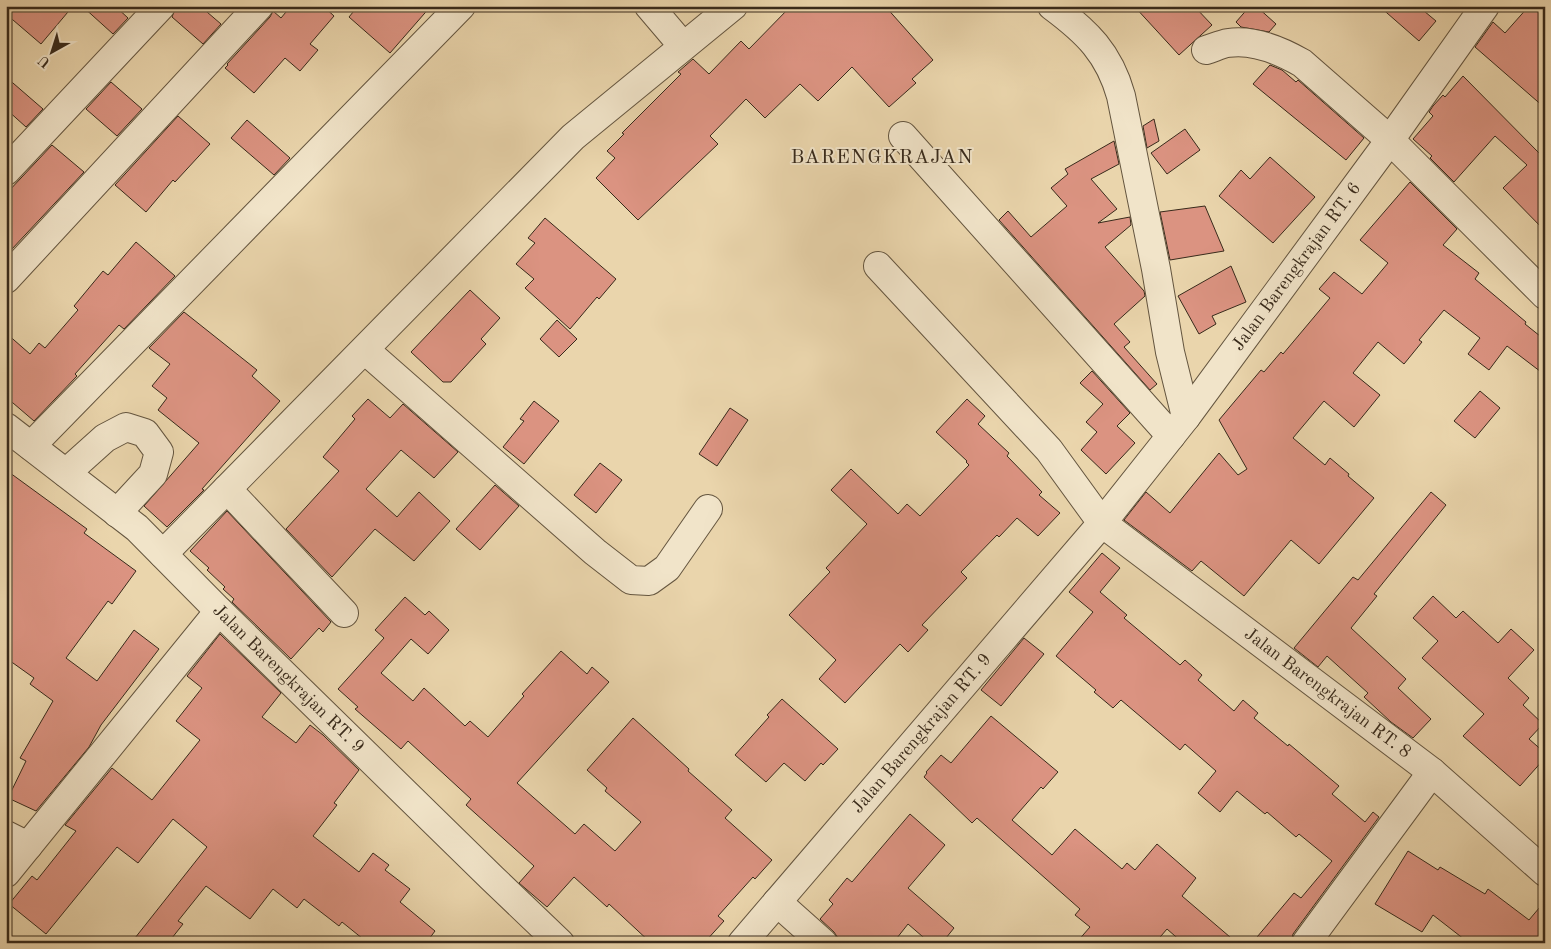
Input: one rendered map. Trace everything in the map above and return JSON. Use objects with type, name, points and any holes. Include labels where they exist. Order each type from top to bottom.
[{"type":"street","points":[[6,171],[161,6]]},
{"type":"street","points":[[6,279],[259,6]]},
{"type":"street","points":[[31,446],[461,6]]},
{"type":"street","points":[[649,6],[683,46]]},
{"type":"street","points":[[163,554],[366,350],[573,137],[733,6]]},
{"type":"street","points":[[1052,6],[1094,41],[1116,78],[1122,96],[1170,352],[1178,427]]},
{"type":"street","name":"Jalan Barengkrajan RT. 6","points":[[1102,523],[1178,427],[1390,140],[1485,6]]},
{"type":"street","points":[[1206,50],[1228,43],[1248,42],[1288,55],[1302,63],[1390,140],[1545,295]]},
{"type":"street","points":[[903,136],[1178,427]]},
{"type":"street","name":"Jalan Barengkrajan RT. 8","points":[[878,266],[1049,450],[1102,523],[1432,772],[1545,872]]},
{"type":"street","points":[[366,350],[595,552],[630,580],[649,581],[667,568],[708,509]]},
{"type":"street","name":"Jalan Barengkrajan RT. 9","points":[[6,427],[137,528],[219,611],[560,943]]},
{"type":"street","points":[[66,473],[105,438],[126,427],[145,433],[159,452],[153,474],[117,513]]},
{"type":"street","points":[[227,489],[344,613]]},
{"type":"street","name":"Jalan Barengkrajan RT. 9","points":[[742,943],[1102,523]]},
{"type":"street","points":[[6,873],[17,840],[219,611]]},
{"type":"street","points":[[1306,943],[1432,772]]},
{"type":"street","points":[[777,902],[823,943]]},
{"type":"building","points":[[6,6],[73,6],[41,44],[6,14]]},
{"type":"building","points":[[82,6],[115,6],[128,18],[113,34]]},
{"type":"building","points":[[176,6],[200,6],[221,24],[203,44],[172,17]]},
{"type":"building","points":[[291,6],[323,6],[334,16],[310,44],[318,50],[300,71],[285,58],[254,93],[225,68],[270,17],[273,11],[281,18]]},
{"type":"building","points":[[358,6],[431,6],[390,53],[349,17]]},
{"type":"building","points":[[791,6],[885,6],[933,60],[912,79],[916,83],[889,107],[852,67],[818,101],[800,84],[765,118],[746,99],[710,136],[718,144],[638,220],[596,178],[615,158],[607,151],[624,134],[622,133],[681,74],[678,72],[693,59],[709,74],[741,41],[749,49]]},
{"type":"building","points":[[1134,6],[1194,6],[1212,25],[1179,55]]},
{"type":"building","points":[[1250,6],[1256,6],[1276,24],[1269,32],[1241,27],[1236,22]]},
{"type":"building","points":[[1379,6],[1418,6],[1436,21],[1419,41]]},
{"type":"building","points":[[1529,6],[1545,6],[1545,108],[1475,47],[1493,22],[1505,33]]},
{"type":"building","points":[[1270,65],[1282,70],[1296,82],[1298,80],[1364,138],[1346,160],[1253,84]]},
{"type":"building","points":[[1463,76],[1539,153],[1545,147],[1545,231],[1503,188],[1527,165],[1495,136],[1454,182],[1430,158],[1432,156],[1413,139],[1433,116],[1429,112],[1433,106],[1443,95],[1445,97]]},
{"type":"building","points":[[6,77],[43,109],[26,127],[6,109]]},
{"type":"building","points":[[111,82],[142,109],[117,136],[86,109]]},
{"type":"building","points":[[178,116],[210,144],[175,182],[173,180],[146,212],[115,185]]},
{"type":"building","points":[[1154,119],[1159,141],[1147,148],[1143,126]]},
{"type":"building","points":[[247,120],[290,158],[274,175],[231,138]]},
{"type":"building","points":[[1185,129],[1200,150],[1167,174],[1151,153]]},
{"type":"building","points":[[1114,141],[1119,164],[1091,179],[1117,209],[1098,223],[1130,217],[1131,225],[1105,247],[1144,291],[1145,296],[1114,324],[1130,342],[1124,347],[1157,384],[1150,390],[999,220],[1008,211],[1031,237],[1067,206],[1051,188],[1068,174],[1065,169]]},
{"type":"building","points":[[52,145],[84,172],[11,250],[6,246],[6,194]]},
{"type":"building","points":[[1270,157],[1315,197],[1273,243],[1219,196],[1241,170],[1250,179]]},
{"type":"building","points":[[1410,182],[1457,229],[1443,245],[1479,273],[1475,279],[1545,340],[1545,375],[1507,346],[1489,370],[1468,354],[1480,338],[1444,310],[1419,340],[1422,342],[1404,364],[1378,342],[1353,373],[1380,395],[1354,427],[1324,401],[1293,438],[1325,465],[1330,458],[1374,498],[1319,564],[1291,540],[1244,596],[1201,561],[1192,571],[1124,520],[1146,492],[1170,513],[1219,453],[1238,475],[1247,469],[1219,420],[1261,370],[1264,372],[1281,352],[1283,354],[1330,298],[1319,289],[1334,272],[1362,294],[1388,263],[1360,240]]},
{"type":"building","points":[[1205,206],[1224,251],[1170,260],[1160,212]]},
{"type":"building","points":[[545,218],[616,279],[599,299],[597,297],[570,329],[525,288],[534,279],[516,264],[535,243],[528,238]]},
{"type":"building","points":[[136,242],[175,276],[124,329],[119,325],[75,374],[77,376],[34,421],[6,397],[6,333],[30,354],[39,343],[45,348],[78,310],[74,306],[103,271],[108,275]]},
{"type":"building","points":[[1231,266],[1246,302],[1212,316],[1216,324],[1199,334],[1178,296]]},
{"type":"building","points":[[470,290],[500,318],[481,339],[486,344],[451,382],[443,382],[411,352]]},
{"type":"building","points":[[184,312],[257,370],[252,376],[280,401],[202,489],[204,490],[167,527],[144,506],[199,443],[158,410],[167,398],[152,386],[170,364],[149,348]]},
{"type":"building","points":[[557,320],[577,339],[559,357],[540,339]]},
{"type":"building","points":[[1092,371],[1130,413],[1117,426],[1135,443],[1106,474],[1081,450],[1097,432],[1086,422],[1103,404],[1080,383]]},
{"type":"building","points":[[1480,391],[1500,408],[1475,438],[1454,421]]},
{"type":"building","points":[[368,399],[390,418],[403,404],[458,452],[434,478],[401,450],[366,489],[397,517],[419,492],[450,521],[414,561],[375,529],[332,577],[286,529],[339,471],[323,457],[355,419],[352,416]]},
{"type":"building","points":[[967,399],[985,416],[978,424],[1009,453],[1007,456],[1042,492],[1039,495],[1060,513],[1038,536],[1017,518],[999,537],[997,535],[961,572],[967,578],[922,625],[928,630],[908,652],[900,644],[845,703],[819,679],[836,660],[789,615],[830,572],[826,568],[867,524],[831,490],[851,469],[898,514],[907,504],[920,516],[969,465],[936,432]]},
{"type":"building","points":[[534,401],[559,421],[524,464],[503,447],[524,421],[520,419]]},
{"type":"building","points":[[730,408],[748,420],[717,466],[699,454]]},
{"type":"building","points":[[600,463],[622,480],[596,513],[574,495]]},
{"type":"building","points":[[6,470],[87,529],[84,533],[136,571],[112,604],[108,601],[66,658],[97,681],[134,630],[159,649],[101,725],[89,747],[36,811],[8,798],[26,761],[20,758],[53,701],[30,684],[34,678],[6,658]]},
{"type":"building","points":[[495,485],[519,506],[480,550],[456,529]]},
{"type":"building","points":[[1431,492],[1446,505],[1374,594],[1377,596],[1351,628],[1406,679],[1398,688],[1431,719],[1413,738],[1391,722],[1364,697],[1368,693],[1327,656],[1318,667],[1294,648],[1353,577],[1358,580]]},
{"type":"building","points":[[227,511],[331,622],[323,632],[319,628],[291,659],[232,602],[234,599],[223,589],[225,587],[207,570],[209,568],[190,551]]},
{"type":"building","points":[[1102,553],[1120,568],[1100,592],[1127,615],[1124,618],[1180,665],[1185,660],[1202,675],[1198,680],[1234,711],[1243,700],[1258,713],[1254,718],[1288,746],[1289,744],[1339,786],[1332,794],[1365,822],[1373,812],[1379,817],[1293,934],[1291,943],[1252,943],[1294,893],[1301,898],[1332,861],[1299,834],[1296,837],[1267,812],[1265,814],[1237,791],[1220,812],[1198,793],[1216,771],[1185,744],[1180,750],[1121,700],[1113,708],[1094,692],[1096,690],[1056,656],[1093,612],[1069,592]]},
{"type":"building","points":[[1433,596],[1456,618],[1463,611],[1498,643],[1511,629],[1534,650],[1508,678],[1529,698],[1523,705],[1543,724],[1529,739],[1545,753],[1545,758],[1520,786],[1463,736],[1484,714],[1422,658],[1438,641],[1413,618]]},
{"type":"building","points":[[405,597],[425,615],[429,611],[449,630],[428,654],[411,639],[381,673],[413,701],[424,688],[465,726],[470,721],[488,737],[524,696],[522,694],[561,651],[587,674],[592,667],[609,682],[517,783],[575,834],[584,824],[615,851],[641,822],[605,791],[607,788],[587,770],[633,718],[732,810],[725,818],[772,860],[755,879],[753,877],[718,916],[724,921],[704,943],[651,943],[609,904],[607,907],[574,877],[547,907],[519,883],[534,866],[466,805],[471,799],[408,741],[401,749],[355,709],[358,707],[338,689],[384,638],[375,630]]},
{"type":"building","points":[[220,634],[281,693],[262,717],[296,743],[310,725],[359,770],[334,803],[337,805],[313,836],[359,872],[373,853],[389,865],[385,870],[410,889],[400,902],[435,931],[426,943],[368,943],[342,922],[339,926],[304,899],[297,908],[273,889],[250,919],[206,886],[178,921],[183,924],[168,943],[131,943],[207,847],[173,819],[138,863],[117,847],[46,934],[9,904],[32,876],[37,880],[76,831],[65,825],[112,768],[152,800],[200,740],[176,721],[202,688],[187,676]]},
{"type":"building","points":[[1024,638],[1044,654],[1001,706],[981,690]]},
{"type":"building","points":[[782,699],[838,749],[823,765],[821,763],[805,781],[784,763],[766,782],[735,755],[769,717],[767,715]]},
{"type":"building","points":[[991,716],[1058,772],[1043,789],[1041,787],[1012,820],[1052,855],[1075,829],[1122,869],[1127,863],[1135,870],[1157,844],[1196,878],[1182,896],[1237,943],[1183,943],[1167,929],[1155,943],[1076,943],[1090,927],[1075,915],[1080,909],[977,818],[972,823],[924,777],[941,755],[951,763]]},
{"type":"building","points":[[910,814],[945,845],[908,888],[954,928],[942,943],[930,943],[908,924],[893,943],[838,943],[838,938],[834,932],[820,919],[833,904],[829,900],[847,878],[852,882]]},
{"type":"building","points":[[1408,851],[1438,870],[1440,867],[1485,894],[1488,889],[1529,920],[1545,901],[1545,943],[1469,943],[1433,915],[1422,932],[1375,904]]},
{"type":"district","name":"BARENGKRAJAN","points":[[882,158]]}]
